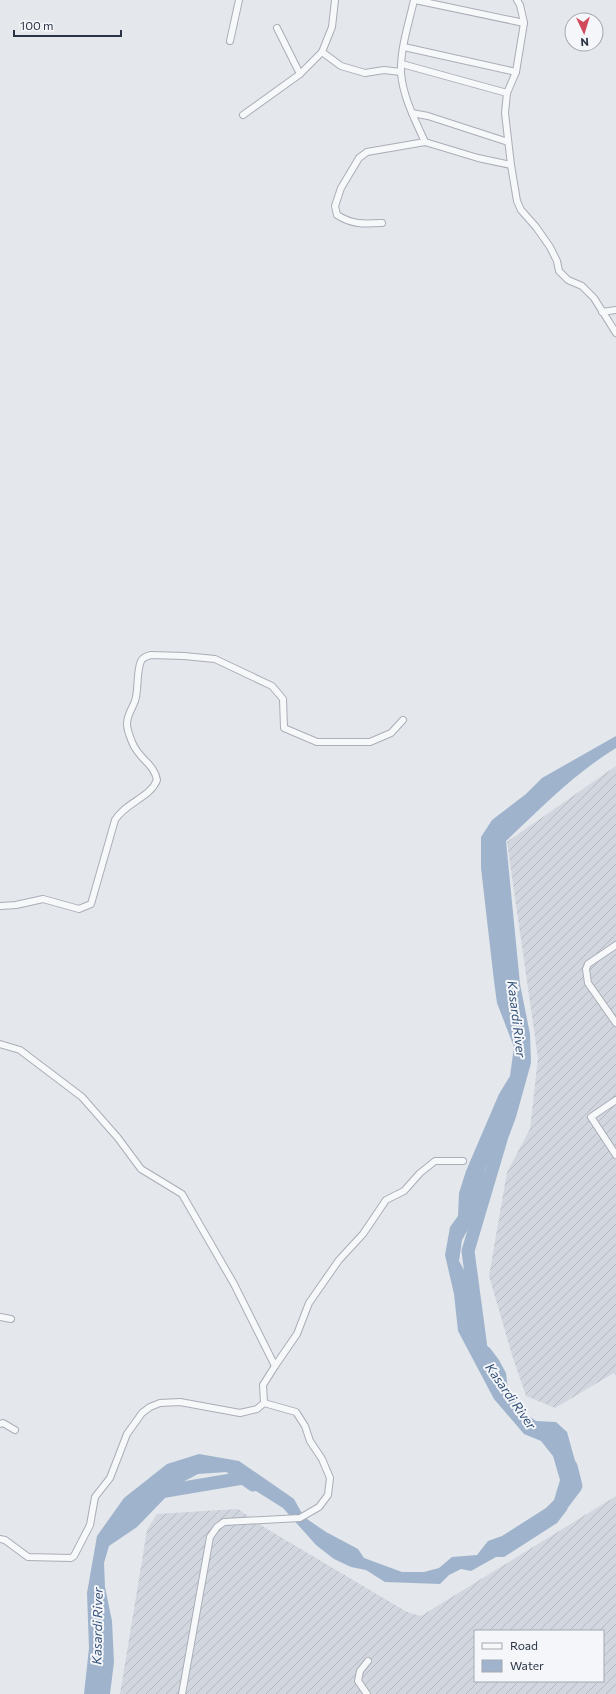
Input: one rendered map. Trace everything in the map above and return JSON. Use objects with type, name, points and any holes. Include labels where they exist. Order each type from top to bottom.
[{"type":"street","points":[[230,41],[239,0]]},
{"type":"street","points":[[243,116],[300,74],[322,52],[332,27],[335,0]]},
{"type":"street","points":[[425,142],[412,113],[401,72],[404,47],[414,0],[524,23]]},
{"type":"street","points":[[516,0],[520,5],[524,23],[516,72],[507,93],[505,113],[517,201],[521,210],[536,227],[550,247],[557,261],[559,271],[568,280],[582,286],[594,298],[616,333]]},
{"type":"street","points":[[277,28],[300,74]]},
{"type":"street","points":[[404,47],[516,72]]},
{"type":"street","points":[[322,52],[341,66],[364,73],[384,70],[401,72]]},
{"type":"street","points":[[402,64],[507,93]]},
{"type":"street","points":[[412,113],[428,116],[508,142]]},
{"type":"street","points":[[382,224],[360,224],[348,222],[337,215],[335,206],[340,188],[359,158],[367,152],[425,142],[478,158],[511,165]]},
{"type":"street","points":[[602,312],[616,310]]},
{"type":"street","points":[[0,906],[16,905],[43,898],[79,909],[91,904],[115,820],[120,812],[155,787],[157,780],[151,765],[143,760],[132,743],[127,726],[128,716],[135,699],[140,665],[142,659],[146,656],[178,655],[215,659],[272,686],[282,699],[284,728],[317,742],[370,742],[391,733],[403,720]]},
{"type":"street","points":[[616,945],[588,964],[586,969],[588,983],[616,1023]]},
{"type":"street","points":[[0,1044],[20,1050],[82,1097],[118,1138],[141,1169],[182,1194],[234,1284],[275,1366]]},
{"type":"street","points":[[616,1100],[591,1117],[616,1155]]},
{"type":"street","points":[[264,1403],[264,1385],[297,1334],[309,1303],[339,1260],[364,1234],[386,1200],[404,1191],[420,1173],[435,1161],[463,1161]]},
{"type":"street","points":[[0,1317],[11,1318]]},
{"type":"street","points":[[0,1539],[5,1540],[28,1557],[71,1558],[74,1556],[90,1525],[96,1497],[110,1478],[127,1434],[142,1413],[150,1407],[160,1404],[180,1402],[240,1413],[257,1408],[264,1403]]},
{"type":"street","points":[[182,1694],[210,1538],[217,1527],[224,1522],[300,1518],[320,1507],[328,1495],[330,1478],[322,1459],[310,1442],[305,1426],[296,1412],[264,1403]]},
{"type":"street","points":[[0,1424],[3,1423],[15,1430]]},
{"type":"street","points":[[367,1694],[358,1681],[360,1671],[368,1661]]},
{"type":"shaded area","points":[[616,766],[616,1375],[614,1373],[555,1408],[526,1396],[512,1355],[489,1276],[507,1172],[530,1129],[538,1058],[507,842]]},
{"type":"shaded area","points":[[616,1496],[616,1694],[120,1694],[147,1530],[157,1514],[238,1509],[267,1529],[407,1612],[421,1616]]},
{"type":"water","points":[[616,736],[616,748],[586,768],[506,841],[520,984],[530,1034],[531,1063],[516,1117],[509,1136],[499,1143],[486,1167],[476,1215],[462,1240],[459,1261],[473,1286],[478,1309],[476,1325],[483,1343],[490,1348],[506,1373],[508,1390],[524,1413],[536,1421],[556,1422],[567,1432],[577,1468],[573,1494],[567,1510],[557,1523],[504,1557],[496,1557],[471,1571],[461,1569],[449,1575],[440,1584],[385,1582],[366,1570],[351,1567],[334,1559],[316,1545],[283,1508],[226,1472],[198,1474],[175,1486],[137,1527],[109,1546],[104,1563],[105,1587],[112,1621],[114,1662],[110,1694],[84,1694],[89,1648],[87,1593],[97,1536],[124,1498],[167,1464],[199,1454],[239,1461],[294,1499],[304,1517],[326,1532],[358,1549],[364,1558],[402,1572],[424,1572],[439,1568],[452,1557],[477,1555],[488,1541],[502,1536],[546,1508],[554,1500],[560,1480],[553,1456],[541,1441],[524,1434],[494,1399],[458,1331],[454,1294],[445,1255],[450,1227],[458,1216],[459,1193],[466,1171],[499,1094],[510,1076],[514,1047],[497,1003],[481,868],[481,837],[492,820],[526,794],[542,778]]},
{"type":"waterway","name":"Kasardi River","points":[[481,1348],[468,1251],[505,1126]]},
{"type":"waterway","name":"Kasardi River","points":[[564,1502],[576,1486],[571,1466]]},
{"type":"waterway","name":"Kasardi River","points":[[157,1494],[160,1492],[243,1478],[253,1485]]}]
